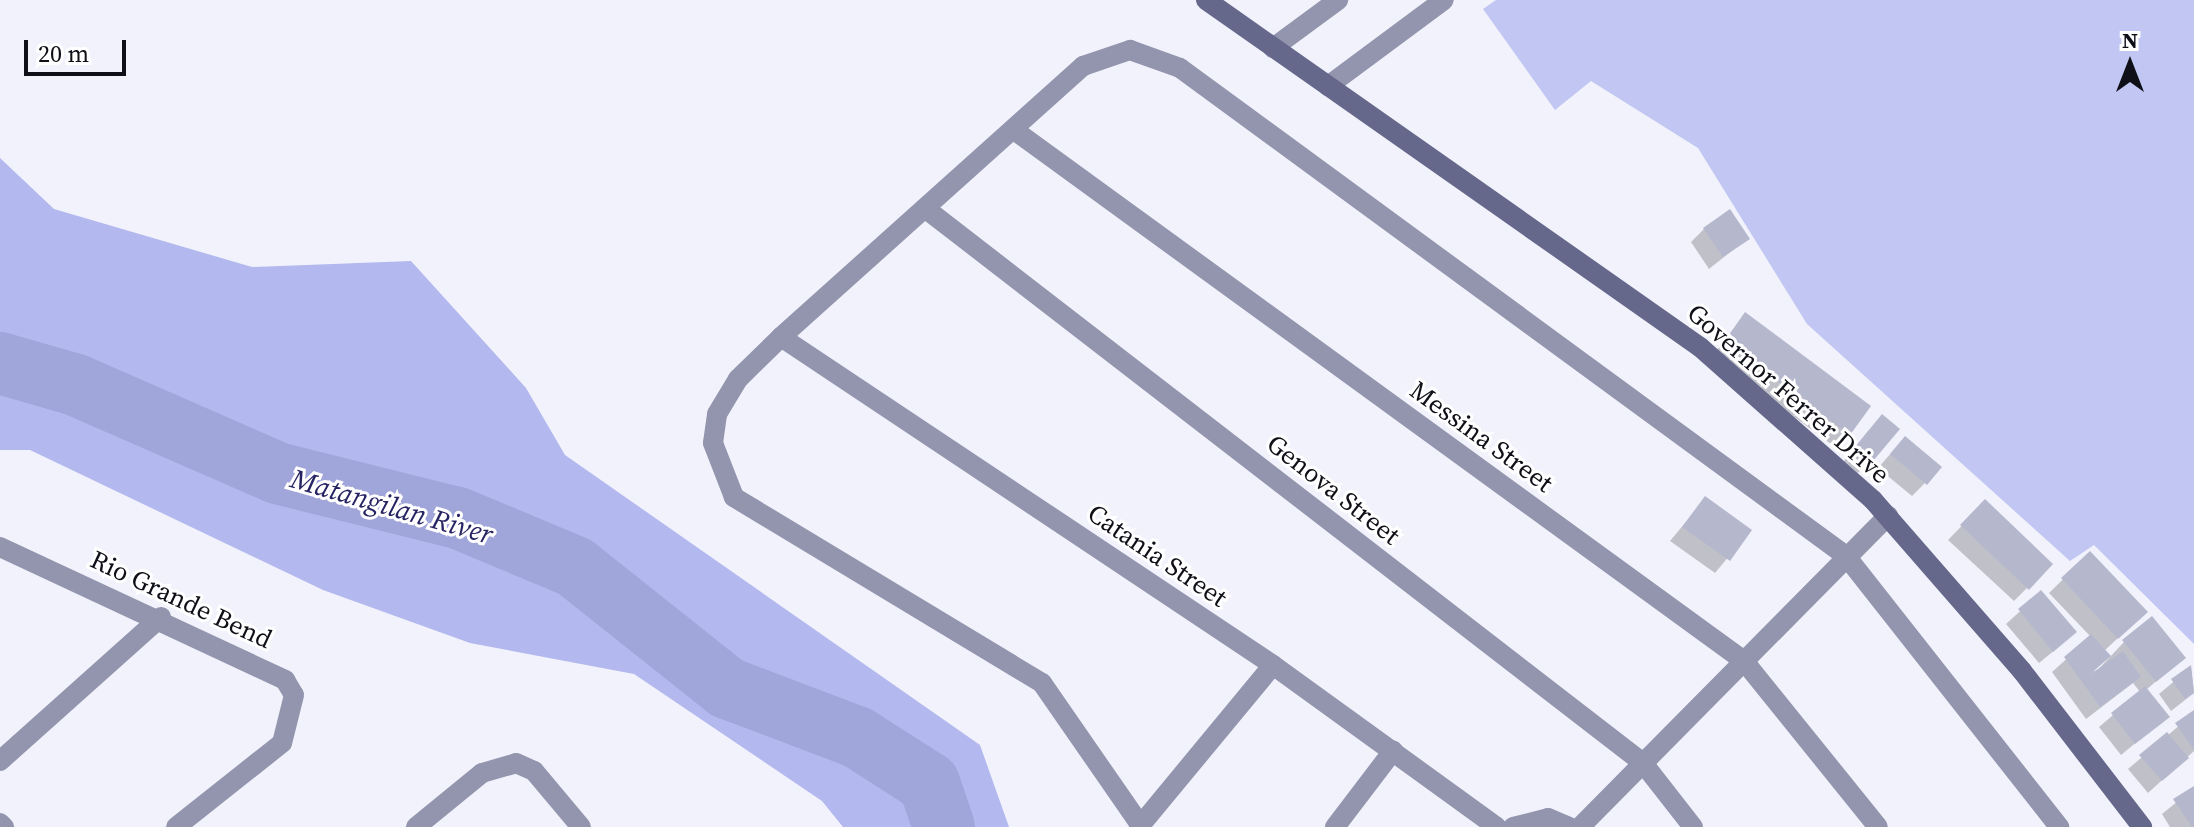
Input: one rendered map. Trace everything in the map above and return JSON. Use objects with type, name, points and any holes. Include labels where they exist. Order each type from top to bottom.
[{"type":"main road","name":"Governor Ferrer Drive","points":[[1206,0],[1700,347],[1888,516],[2142,827]]},
{"type":"street","points":[[1273,48],[1338,0]]},
{"type":"street","points":[[1328,86],[1444,0]]},
{"type":"street","points":[[1273,665],[1140,826],[1042,683],[734,497],[713,443],[717,414],[738,379],[781,337],[1083,66],[1130,50],[1157,55],[1846,556],[2059,827]]},
{"type":"street","name":"Messina Street","points":[[1014,130],[1744,661],[1878,827]]},
{"type":"street","name":"Genova Street","points":[[926,209],[1643,763],[1693,827]]},
{"type":"street","name":"Catania Street","points":[[781,337],[1273,665],[1497,827]]},
{"type":"street","points":[[1580,827],[1888,516]]},
{"type":"street","name":"Rio Grande Bend","points":[[0,547],[266,666],[294,695],[282,743],[176,827]]},
{"type":"street","points":[[0,761],[161,617]]},
{"type":"street","points":[[1335,827],[1393,751]]},
{"type":"street","points":[[416,827],[482,773],[516,763],[534,771],[581,827]]},
{"type":"street","points":[[1513,827],[1548,818],[1569,827]]},
{"type":"shaded area","points":[[1496,0],[2194,0],[2194,644],[2094,545],[2070,561],[1807,324],[1698,148],[1591,81],[1555,110],[1483,9]]},
{"type":"shaded area","points":[[0,158],[54,209],[252,267],[411,261],[526,388],[565,455],[980,745],[1009,827],[843,827],[822,801],[634,674],[470,643],[323,590],[30,450],[0,450]]},
{"type":"building","points":[[1730,209],[1750,239],[1723,257],[1703,228]]},
{"type":"building","points":[[1745,312],[1871,406],[1850,435],[1724,342]]},
{"type":"building","points":[[1882,414],[1900,429],[1873,461],[1855,447]]},
{"type":"building","points":[[1905,436],[1942,467],[1927,485],[1890,454]]},
{"type":"building","points":[[1705,496],[1752,530],[1730,561],[1682,527]]},
{"type":"building","points":[[1985,499],[2053,564],[2029,590],[1960,525]]},
{"type":"building","points":[[2090,551],[2148,612],[2118,639],[2061,578]]},
{"type":"building","points":[[2041,590],[2077,632],[2053,652],[2018,609]]},
{"type":"building","points":[[2152,616],[2186,658],[2156,682],[2122,640]]},
{"type":"building","points":[[2091,634],[2111,656],[2088,676],[2123,651],[2141,677],[2100,707],[2064,657]]},
{"type":"building","points":[[2191,665],[2194,693],[2185,699],[2171,679]]},
{"type":"building","points":[[2145,686],[2170,717],[2135,744],[2111,713]]},
{"type":"building","points":[[2194,710],[2194,750],[2175,723]]},
{"type":"building","points":[[2167,732],[2189,758],[2162,781],[2139,755]]},
{"type":"building","points":[[2194,786],[2194,827],[2192,827],[2173,799]]},
{"type":"waterway","name":"Matangilan River","points":[[0,363],[76,385],[277,473],[458,518],[575,567],[727,688],[857,737],[929,783],[944,827]]}]
